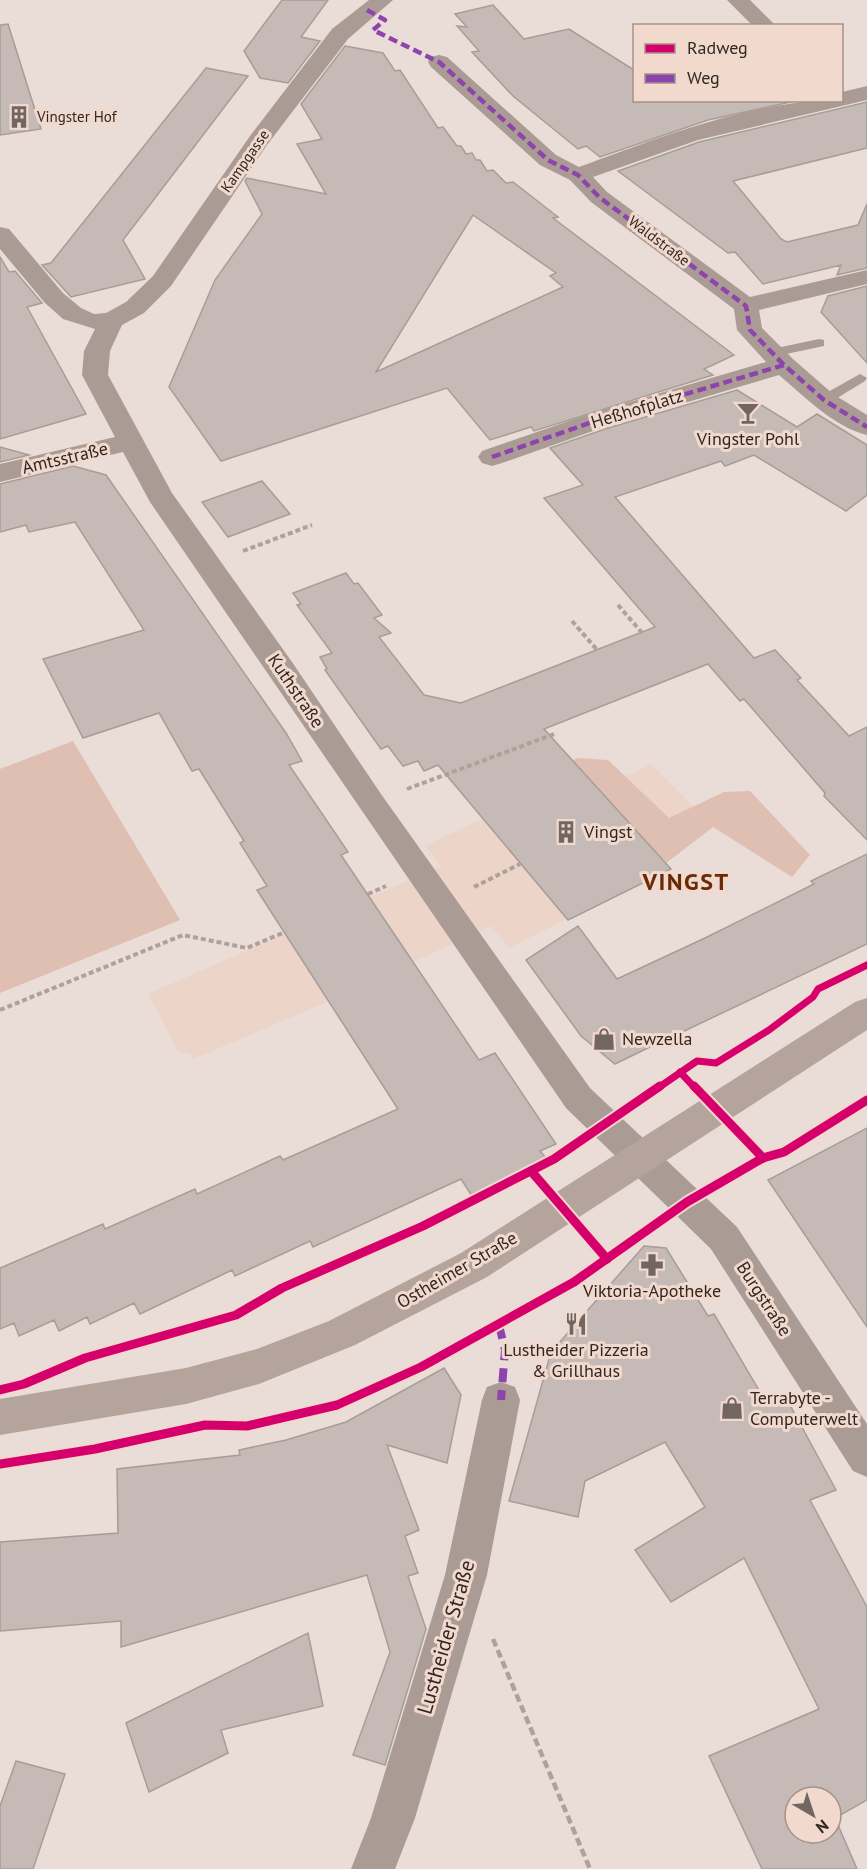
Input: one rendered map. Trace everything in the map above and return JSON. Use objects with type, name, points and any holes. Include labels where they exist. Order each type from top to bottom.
[{"type":"main road","name":"Ostheimer Straße","points":[[0,1418],[186,1386],[259,1366],[342,1333],[474,1265],[867,1012]]},
{"type":"street","name":"Kampgasse","points":[[111,321],[129,315],[157,288],[258,141],[340,34],[382,0]]},
{"type":"street","points":[[738,0],[763,24]]},
{"type":"street","name":"Waldstraße","points":[[439,62],[548,160],[578,176],[599,197],[746,306]]},
{"type":"street","points":[[843,99],[867,93]]},
{"type":"street","points":[[578,176],[690,135],[826,102]]},
{"type":"street","points":[[0,234],[46,292],[67,312],[91,322],[111,321]]},
{"type":"street","points":[[867,277],[746,306],[750,330],[778,359],[824,400],[867,428]]},
{"type":"street","name":"Kuthstraße","points":[[111,321],[96,351],[95,375],[160,496],[282,669],[370,802],[578,1098],[640,1158]]},
{"type":"street","name":"Heßhofplatz","points":[[492,457],[778,359]]},
{"type":"street","name":"Amtsstraße","points":[[0,473],[129,442]]},
{"type":"street","name":"Burgstraße","points":[[640,1158],[724,1238],[867,1458]]},
{"type":"street","name":"Lustheider Straße","points":[[373,1869],[393,1818],[466,1575],[501,1401]]},
{"type":"lane","points":[[778,359],[819,343]]},
{"type":"lane","points":[[824,400],[860,378]]},
{"type":"path","points":[[206,564],[312,525]]},
{"type":"path","points":[[618,605],[643,634]]},
{"type":"path","points":[[572,621],[598,651]]},
{"type":"path","points":[[370,802],[557,733]]},
{"type":"path","points":[[441,904],[520,864]]},
{"type":"path","points":[[0,1010],[183,935],[248,948],[285,932]]},
{"type":"path","points":[[466,1575],[590,1869]]},
{"type":"shaded area","points":[[73,741],[180,920],[0,993],[0,769]]},
{"type":"shaded area","points":[[577,758],[608,760],[669,818],[724,792],[750,791],[810,855],[792,877],[713,827],[661,867],[567,764]]},
{"type":"shaded area","points":[[651,764],[704,817],[658,873],[509,948],[491,926],[329,1001],[193,1059],[190,1053],[181,1053],[177,1049],[148,994],[441,866],[425,846],[570,776],[600,790]]},
{"type":"building","points":[[282,0],[328,0],[301,37],[320,41],[288,83],[260,78],[244,51]]},
{"type":"building","points":[[493,5],[524,39],[569,29],[633,69],[633,102],[791,102],[708,120],[600,157],[586,146],[578,149],[513,96],[472,52],[479,51],[457,26],[467,27],[455,14]]},
{"type":"building","points":[[8,24],[41,129],[0,135],[0,25]]},
{"type":"building","points":[[345,46],[383,53],[395,71],[400,70],[438,128],[443,127],[466,154],[472,153],[487,171],[493,170],[506,183],[513,182],[558,217],[553,218],[734,355],[704,369],[713,375],[534,431],[531,427],[490,440],[447,388],[221,461],[169,387],[215,280],[262,214],[245,181],[247,178],[326,194],[297,144],[322,139],[301,104]],"holes":[[[473,215],[556,273],[550,276],[563,287],[376,372]]]},
{"type":"building","points":[[206,68],[248,76],[123,240],[145,279],[71,297],[42,265],[51,263]]},
{"type":"building","points":[[867,102],[867,148],[733,181],[781,239],[787,242],[858,225],[867,204],[867,268],[837,275],[841,265],[763,284],[735,252],[728,253],[618,171],[699,142]]},
{"type":"building","points":[[0,257],[9,272],[15,271],[42,303],[27,307],[86,414],[0,439]]},
{"type":"building","points":[[867,286],[867,363],[821,312],[828,296]]},
{"type":"building","points":[[737,390],[797,427],[817,414],[867,445],[867,495],[846,511],[754,455],[725,466],[721,461],[615,497],[754,658],[775,650],[801,678],[797,680],[849,736],[867,727],[867,840],[824,796],[825,793],[744,699],[740,701],[708,664],[544,729],[671,869],[568,920],[438,765],[424,771],[418,761],[403,766],[388,746],[381,749],[325,670],[327,669],[320,657],[332,653],[297,605],[301,604],[293,593],[346,573],[354,584],[358,583],[382,615],[374,618],[391,633],[379,637],[424,695],[461,703],[655,627],[544,498],[583,485],[550,448],[608,428]]},
{"type":"building","points":[[0,447],[29,455],[0,462]]},
{"type":"building","points":[[73,466],[106,475],[286,733],[302,761],[289,765],[348,852],[341,855],[479,1060],[495,1053],[556,1144],[540,1151],[546,1158],[472,1196],[461,1179],[313,1247],[310,1241],[235,1276],[232,1270],[140,1314],[134,1303],[90,1324],[87,1317],[59,1331],[54,1320],[19,1336],[14,1323],[0,1329],[0,1268],[103,1224],[105,1229],[195,1189],[197,1194],[280,1156],[283,1160],[398,1109],[257,890],[267,886],[240,843],[244,841],[199,769],[192,771],[159,713],[83,738],[43,659],[144,630],[75,522],[29,532],[26,525],[0,532],[0,484]]},
{"type":"building","points":[[262,481],[290,514],[228,537],[202,502]]},
{"type":"building","points":[[867,854],[867,944],[678,1034],[678,1044],[658,1043],[615,1064],[581,1036],[526,960],[578,926],[617,979],[814,884],[811,881]]},
{"type":"building","points":[[867,1128],[867,1327],[768,1180]]},
{"type":"building","points":[[644,1246],[666,1248],[708,1316],[714,1314],[766,1402],[784,1394],[836,1490],[810,1500],[867,1607],[867,1800],[843,1814],[843,1785],[783,1785],[783,1845],[843,1845],[843,1837],[857,1869],[762,1869],[709,1756],[819,1709],[744,1558],[671,1602],[635,1550],[705,1507],[665,1442],[585,1481],[578,1517],[509,1501],[551,1352]]},
{"type":"building","points":[[444,1368],[461,1395],[447,1463],[387,1445],[419,1530],[405,1536],[418,1573],[408,1576],[426,1629],[385,1765],[353,1755],[390,1652],[367,1575],[121,1647],[121,1621],[0,1631],[0,1542],[118,1533],[117,1469],[240,1455],[239,1450],[286,1440],[346,1422]]},
{"type":"building","points":[[308,1633],[323,1706],[221,1730],[228,1753],[149,1792],[126,1723]]},
{"type":"building","points":[[16,1761],[65,1774],[33,1869],[0,1869],[0,1806]]},
{"type":"marked path","points":[[367,10],[385,20],[373,30],[439,62],[548,160],[578,175],[599,197],[746,306],[750,330],[784,365],[824,400],[867,427]]},
{"type":"marked path","points":[[492,457],[598,420],[784,365]]},
{"type":"marked path","points":[[499,1325],[505,1350],[501,1400]]},
{"type":"cycle path","points":[[0,1390],[24,1384],[85,1358],[236,1315],[282,1288],[423,1226],[554,1159],[697,1061],[716,1063],[769,1030],[813,997],[818,989],[867,965]]},
{"type":"cycle path","points":[[680,1072],[763,1158]]},
{"type":"cycle path","points":[[0,1464],[95,1449],[205,1425],[247,1426],[337,1405],[421,1367],[574,1282],[687,1202],[763,1158],[784,1152],[867,1100]]},
{"type":"cycle path","points":[[531,1171],[607,1259]]},
{"type":"place","name":"Vingster Hof","points":[[19,117]]},
{"type":"place","name":"Vingster Pohl","points":[[748,413]]},
{"type":"place","name":"Vingst","points":[[566,832]]},
{"type":"place","name":"Newzella","points":[[604,1039]]},
{"type":"place","name":"Viktoria-Apotheke","points":[[652,1265]]},
{"type":"place","name":"Lustheider Pizzeria & Grillhaus","points":[[576,1324]]},
{"type":"place","name":"Terrabyte - Computerwelt","points":[[732,1408]]},
{"type":"district","name":"VINGST","points":[[686,882]]}]
